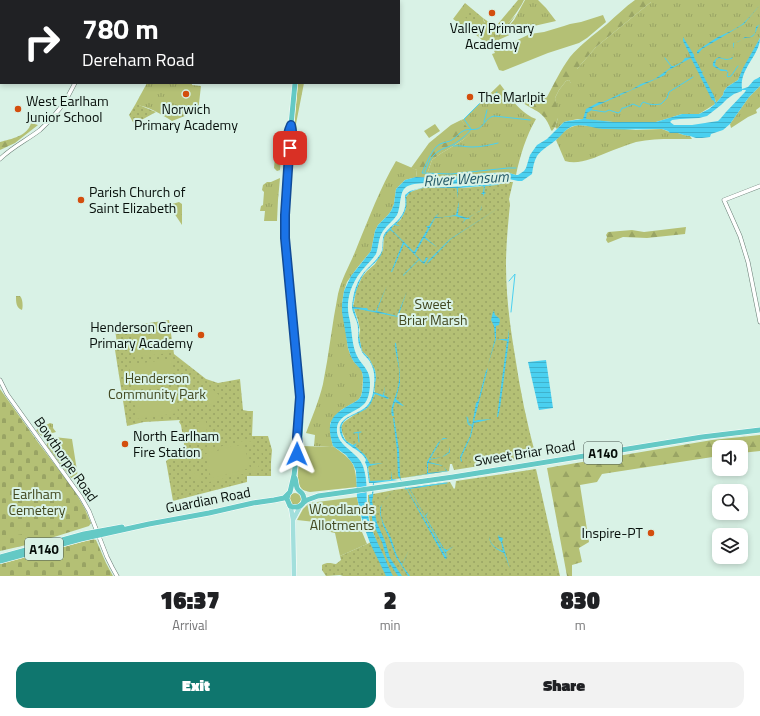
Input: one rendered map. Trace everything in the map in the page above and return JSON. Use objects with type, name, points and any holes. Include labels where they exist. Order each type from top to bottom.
[{"type":"highway","points":[[289,505],[287,500],[294,474],[298,444],[298,415],[300,401],[285,238],[289,154],[287,146],[291,125],[295,84]]},
{"type":"highway","name":"Sweet Briar Road","points":[[302,504],[307,500],[318,496],[497,470],[702,437],[760,430]]},
{"type":"highway","points":[[294,474],[296,486],[304,499],[302,504]]},
{"type":"highway","name":"A140","points":[[289,493],[296,491],[301,493]]},
{"type":"highway","name":"Guardian Road","points":[[97,533],[284,498],[289,493]]},
{"type":"highway","name":"Sweet Briar Road","points":[[301,493],[318,496]]},
{"type":"highway","name":"Guardian Road","points":[[274,500],[289,505]]},
{"type":"highway","name":"A140","points":[[289,505],[297,508],[302,504]]},
{"type":"highway","name":"A140","points":[[0,557],[49,543],[97,533]]},
{"type":"highway","name":"A140","points":[[0,561],[97,533]]},
{"type":"main road","points":[[293,520],[302,504]]},
{"type":"main road","points":[[289,505],[293,520],[294,576]]},
{"type":"street","points":[[0,159],[39,130],[53,117],[62,107],[74,84]]},
{"type":"street","points":[[760,186],[724,200],[740,236],[748,262],[760,322]]},
{"type":"street","name":"Bowthorpe Road","points":[[0,380],[7,394],[81,497],[89,511],[107,557],[117,576]]},
{"type":"green space","points":[[518,0],[524,0],[514,16],[503,28],[500,30],[494,30],[485,23],[483,18],[493,25],[497,25]]},
{"type":"green space","points":[[525,0],[538,0],[556,21],[525,28],[496,41],[514,20]]},
{"type":"green space","points":[[635,0],[651,0],[651,2],[596,47],[577,69],[581,72],[574,84],[572,85],[569,80],[566,81],[559,90],[555,98],[558,118],[552,131],[548,122],[540,113],[525,104],[515,95],[523,94],[539,98],[547,97],[564,66],[574,52]]},
{"type":"green space","points":[[651,0],[760,0],[760,38],[738,80],[727,87],[723,95],[716,103],[715,99],[714,100],[715,104],[699,114],[682,114],[656,122],[613,122],[578,119],[564,122],[557,129],[555,127],[558,118],[555,98],[559,90],[566,81],[569,80],[571,83],[577,69],[596,47],[651,2]]},
{"type":"green space","points":[[465,3],[483,18],[484,22],[502,29],[516,15],[500,37],[489,46],[475,34],[453,19]]},
{"type":"green space","points":[[471,9],[479,15],[473,24],[465,17]]},
{"type":"green space","points":[[603,15],[606,22],[579,43],[548,53],[503,71],[499,70],[492,54],[495,53],[494,51],[530,34],[544,32]]},
{"type":"green space","points":[[514,21],[519,25],[511,33],[507,29]]},
{"type":"green space","name":"Norwich Primary Academy","points":[[146,84],[192,84],[201,86],[198,112],[172,121],[149,108],[135,105]]},
{"type":"green space","points":[[298,84],[304,84],[296,124],[296,132],[294,130]]},
{"type":"green space","points":[[500,84],[520,109],[536,119],[524,146],[516,175],[494,172],[448,178],[426,177],[432,160],[463,140],[471,133],[461,120],[464,119]]},
{"type":"green space","points":[[760,86],[760,107],[756,110],[757,113],[731,128],[730,124],[749,97]]},
{"type":"green space","points":[[135,105],[139,105],[156,112],[134,124],[129,115]]},
{"type":"green space","points":[[461,120],[472,133],[432,160],[426,177],[416,177],[417,170],[411,168],[429,143],[451,125]]},
{"type":"green space","points":[[31,123],[38,125],[15,143],[0,150],[0,142],[23,134]]},
{"type":"green space","points":[[435,124],[440,131],[429,138],[424,131]]},
{"type":"green space","points":[[578,125],[636,130],[662,129],[672,133],[690,136],[692,139],[664,139],[636,142],[586,160],[576,162],[565,161],[556,140],[566,130]]},
{"type":"green space","points":[[294,134],[298,134],[291,163]]},
{"type":"green space","points":[[275,156],[280,156],[281,158],[280,170],[277,171],[274,168]]},
{"type":"green space","points":[[396,161],[417,170],[416,177],[405,180],[396,189],[394,204],[391,211],[378,225],[375,231],[371,251],[347,282],[342,304],[348,348],[354,362],[362,370],[363,378],[361,396],[358,400],[341,410],[330,423],[333,446],[314,446],[315,435],[306,433],[323,384],[338,294],[370,214]]},
{"type":"green space","points":[[280,178],[277,221],[264,221],[265,211],[260,211],[261,206],[263,205],[263,185],[267,182]]},
{"type":"green space","name":"Sweet Briar Marsh","points":[[513,182],[509,199],[510,204],[506,250],[506,277],[509,311],[521,394],[536,457],[454,470],[452,464],[450,464],[449,471],[370,482],[367,458],[355,446],[346,441],[341,427],[344,422],[367,408],[375,394],[375,370],[369,358],[362,351],[358,320],[353,306],[356,290],[362,277],[375,264],[383,250],[384,235],[401,219],[406,207],[406,197],[410,192],[425,187],[463,188],[496,185]]},
{"type":"green space","points":[[179,202],[182,204],[182,225],[174,213],[152,212],[152,210]]},
{"type":"green space","points":[[686,227],[685,234],[647,238],[623,237],[608,243],[606,240],[606,235],[608,232],[632,230],[644,232]]},
{"type":"green space","points":[[16,296],[20,296],[22,299],[22,310],[17,306]]},
{"type":"green space","name":"Henderson Community Park","points":[[169,320],[174,354],[206,379],[218,383],[240,379],[243,410],[253,411],[252,436],[268,436],[272,450],[271,476],[247,476],[247,482],[173,501],[166,461],[176,454],[180,457],[183,455],[185,450],[181,425],[179,422],[180,420],[144,422],[127,426],[115,350],[118,349],[115,330],[121,329],[122,327]]},
{"type":"green space","points":[[167,328],[170,353],[153,355],[150,330]]},
{"type":"green space","points":[[148,330],[151,355],[134,357],[132,332]]},
{"type":"green space","points":[[171,359],[174,384],[132,390],[129,365]]},
{"type":"green space","points":[[175,388],[178,413],[137,419],[133,394]]},
{"type":"green space","name":"Earlham Cemetery","points":[[0,389],[74,490],[91,523],[89,526],[35,543],[0,551]]},
{"type":"green space","points":[[212,389],[219,395],[210,406],[203,400]]},
{"type":"green space","points":[[206,421],[207,434],[198,435],[197,422]]},
{"type":"green space","points":[[50,423],[53,424],[53,428],[56,432],[42,436],[36,430]]},
{"type":"green space","points":[[760,435],[760,451],[748,452],[748,440],[712,440]]},
{"type":"green space","points":[[54,437],[72,439],[78,477],[71,478],[47,446],[48,440]]},
{"type":"green space","points":[[712,440],[712,457],[602,474],[597,482],[580,485],[589,542],[579,548],[582,562],[572,565],[572,576],[567,576],[547,468]]},
{"type":"green space","points":[[243,441],[253,442],[260,448],[262,457],[258,467],[263,466],[264,469],[209,482],[197,479],[193,475],[190,465],[191,459],[200,451]],"holes":[[[247,443],[255,445],[259,450],[260,459],[256,466],[250,469],[206,479],[201,478],[194,472],[194,461],[200,454]]]},
{"type":"green space","points":[[244,444],[250,468],[211,478],[205,454]]},
{"type":"green space","points":[[302,446],[333,446],[352,462],[357,487],[310,492],[303,490],[299,485],[298,480],[298,468]]},
{"type":"green space","points":[[536,469],[560,576],[326,576],[322,570],[322,565],[327,563],[336,564],[341,560],[340,556],[376,540],[369,518],[368,495],[450,482],[454,489],[456,481]]},
{"type":"green space","points":[[293,493],[297,493],[301,499],[297,505],[293,505],[289,501],[289,497]]},
{"type":"green space","name":"Woodlands Allotments","points":[[357,497],[362,532],[367,544],[340,556],[335,533],[322,530],[315,522],[297,520],[303,509],[309,503]]},
{"type":"green space","points":[[31,529],[31,533],[10,536],[9,533],[19,530]]},
{"type":"green space","name":"Earlham Cemetery","points":[[93,539],[96,540],[113,576],[0,576],[0,564]]},
{"type":"water","points":[[760,5],[744,24],[702,49],[698,54],[697,53],[697,51],[713,40],[741,25]]},
{"type":"water","points":[[760,24],[755,34],[753,36],[751,37],[745,38],[741,40],[745,37],[750,37],[753,35],[756,27]]},
{"type":"water","name":"River Wensum","points":[[683,37],[702,72],[704,70],[702,73],[716,103],[723,95],[727,87],[738,80],[760,38],[757,50],[746,69],[742,82],[742,89],[748,87],[754,80],[760,77],[760,86],[749,97],[730,124],[723,130],[711,134],[710,137],[696,138],[678,133],[670,133],[662,129],[606,129],[577,125],[568,129],[541,151],[535,160],[532,174],[522,181],[498,179],[497,182],[496,179],[451,184],[422,183],[406,187],[402,192],[397,215],[383,231],[380,236],[376,254],[360,272],[350,292],[348,310],[353,343],[357,356],[369,374],[370,388],[365,403],[344,416],[338,423],[337,428],[337,434],[343,444],[357,456],[363,466],[366,479],[367,508],[370,525],[393,576],[386,576],[370,543],[363,524],[357,497],[356,471],[346,455],[333,446],[330,425],[334,416],[338,412],[358,400],[363,389],[362,373],[351,357],[348,348],[342,312],[344,291],[351,276],[371,251],[375,231],[378,225],[391,211],[394,204],[396,189],[405,180],[416,177],[443,178],[488,173],[509,173],[518,175],[526,168],[530,155],[537,145],[547,139],[564,122],[583,119],[586,109],[599,102],[603,102],[655,79],[671,66],[682,62],[685,58],[691,57],[683,41]],"holes":[[[691,58],[712,100],[714,101],[715,104],[709,109],[699,114],[682,114],[656,122],[613,122],[586,119],[587,113],[592,110],[592,108],[665,75],[667,71]],[[742,90],[746,90],[718,121],[692,125],[674,125],[670,122],[672,120],[707,116],[727,99]]]},
{"type":"water","points":[[733,56],[732,59],[726,60],[719,58],[716,60],[715,65],[720,69],[727,70],[728,73],[713,66],[714,61],[719,57],[730,59]]},
{"type":"water","points":[[506,181],[507,182],[496,185],[485,186],[484,192],[486,193],[483,197],[483,194],[481,194],[484,187],[482,186],[458,188],[458,199],[456,188],[422,188],[410,193],[406,197],[405,212],[396,224],[400,226],[394,225],[391,229],[414,252],[428,228],[426,226],[429,226],[435,217],[439,213],[436,217],[456,215],[459,201],[458,215],[467,218],[475,214],[468,218],[471,219],[466,219],[462,224],[465,219],[455,216],[435,218],[425,237],[438,248],[424,238],[415,254],[423,262],[426,257],[428,258],[424,264],[419,260],[403,276],[419,259],[404,244],[391,272],[403,242],[390,230],[385,236],[381,255],[366,271],[361,279],[357,288],[354,307],[367,308],[368,310],[376,311],[387,285],[377,311],[397,316],[407,291],[398,317],[354,309],[359,326],[362,351],[369,358],[375,370],[376,378],[374,392],[383,395],[385,386],[384,395],[389,398],[388,399],[375,394],[367,408],[350,417],[343,423],[342,432],[344,438],[353,445],[357,443],[355,446],[365,455],[370,464],[383,463],[369,466],[370,481],[391,480],[391,471],[392,479],[398,480],[374,483],[372,501],[377,523],[385,541],[390,558],[402,576],[398,576],[390,564],[382,542],[373,524],[369,495],[372,494],[373,483],[369,483],[365,462],[366,460],[364,456],[345,441],[340,432],[342,423],[348,417],[366,407],[373,395],[374,375],[371,363],[362,352],[358,342],[358,325],[352,308],[355,291],[362,275],[381,253],[385,233],[402,215],[405,206],[405,195],[410,191],[425,187],[494,184]]},
{"type":"water","points":[[500,207],[451,239],[426,265],[450,239]]},
{"type":"water","points":[[494,311],[495,315],[500,320],[499,325],[496,326],[496,339],[488,365],[495,339],[494,326],[491,320]]},
{"type":"water","points":[[509,329],[509,339],[500,408],[497,417],[507,341],[497,339],[508,339]]},
{"type":"water","points":[[396,343],[400,374],[400,383],[396,399],[404,406],[395,402],[393,409],[394,416],[392,416],[391,413],[399,381],[399,367]]},
{"type":"water","points":[[546,360],[553,408],[539,410],[528,362]]},
{"type":"water","points":[[488,368],[474,421],[492,419],[474,423],[471,436],[461,458],[461,462],[460,457],[470,436],[472,427],[470,425],[472,426],[476,403],[478,401]]},
{"type":"water","points":[[394,417],[399,450],[401,480],[447,558],[445,559],[398,476]]},
{"type":"water","points":[[441,440],[430,459],[442,457],[429,460],[429,462],[443,466],[428,463],[428,473],[446,471],[444,467],[447,471],[449,471],[403,478],[427,474],[427,462]]},
{"type":"water","points":[[449,482],[410,489],[425,516],[428,512],[426,517],[444,549],[447,550],[454,546],[446,552],[448,558],[409,488]]},
{"type":"water","points":[[383,503],[381,508],[382,520],[402,564],[409,550],[402,565],[410,576],[408,576],[396,557],[383,525],[380,514],[380,508]]},
{"type":"water","points":[[498,535],[503,538],[502,542],[510,569],[504,553],[496,549],[492,545],[489,536],[494,546],[503,551]]},
{"type":"waterway","points":[[665,58],[671,66]]},
{"type":"waterway","points":[[728,73],[727,76],[731,76],[738,66]]},
{"type":"waterway","points":[[592,110],[605,112],[609,110],[618,113],[622,108],[633,104],[640,107],[644,102],[648,104],[661,104],[667,98],[669,92],[693,77]]},
{"type":"waterway","points":[[491,101],[497,92]]},
{"type":"waterway","name":"River Wensum","points":[[425,172],[434,155],[442,149],[456,143],[470,131],[471,129],[464,119],[486,97]]},
{"type":"waterway","points":[[484,122],[487,110]]},
{"type":"waterway","name":"River Wensum","points":[[516,168],[451,174],[422,173],[437,146],[452,140],[463,131],[480,128],[491,117],[494,116],[530,120]]},
{"type":"waterway","points":[[453,146],[475,147],[498,143]]},
{"type":"waterway","points":[[509,281],[515,274],[511,312]]},
{"type":"waterway","points":[[467,417],[469,425],[472,425]]},
{"type":"waterway","points":[[358,432],[359,442]]},
{"type":"waterway","points":[[354,433],[361,432]]},
{"type":"waterway","points":[[418,487],[447,483]]},
{"type":"waterway","points":[[405,489],[409,488]]},
{"type":"place","name":"Valley Primary Academy","points":[[492,13]]},
{"type":"place","name":"Norwich Primary Academy","points":[[186,94]]},
{"type":"place","name":"The Marlpit","points":[[470,97]]},
{"type":"place","name":"West Earlham Junior School","points":[[18,109]]},
{"type":"place","name":"Parish Church of Saint Elizabeth","points":[[81,200]]},
{"type":"place","name":"Henderson Green Primary Academy","points":[[201,335]]},
{"type":"place","name":"North Earlham Fire Station","points":[[125,444]]},
{"type":"place","name":"Inspire-PT","points":[[651,533]]},
{"type":"route","points":[[290,148],[292,131],[291,125],[287,146],[289,154],[285,211],[285,238],[300,397],[297,454]]}]
